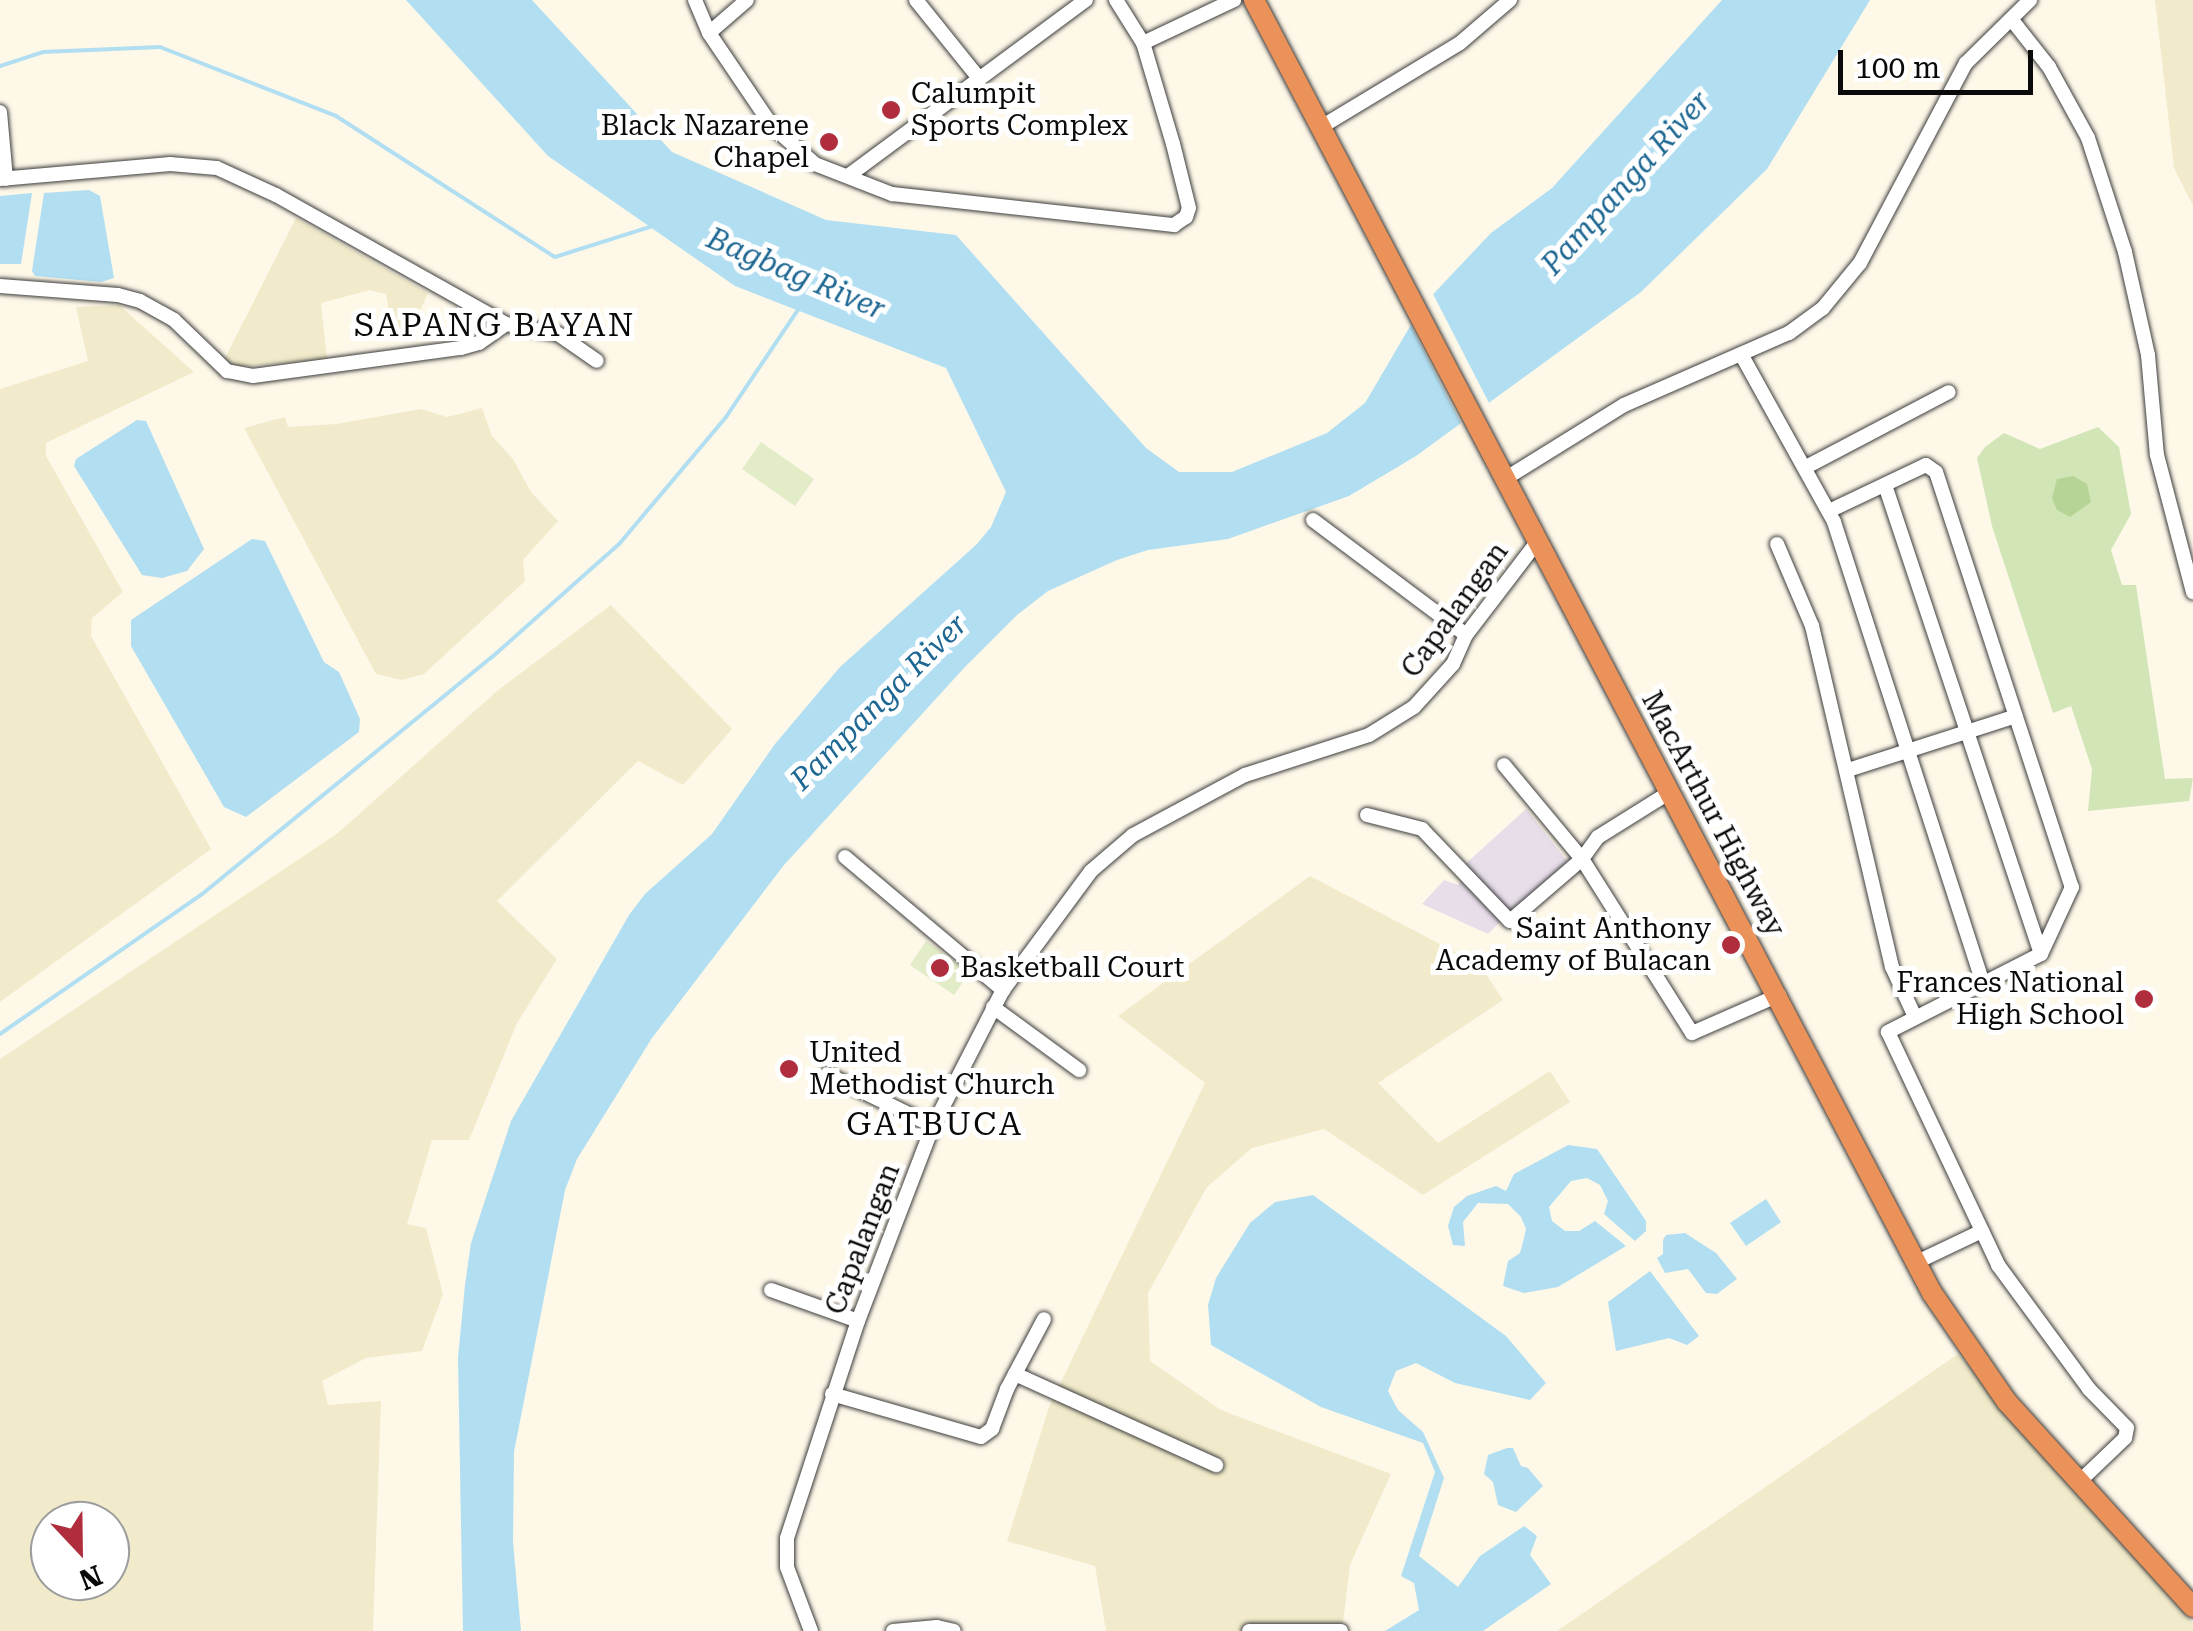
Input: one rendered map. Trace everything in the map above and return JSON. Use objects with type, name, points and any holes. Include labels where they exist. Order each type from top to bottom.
[{"type":"highway","name":"MacArthur Highway","points":[[1254,0],[1917,1262],[1975,1359],[2079,1482],[2193,1607]]},
{"type":"street","points":[[695,0],[709,33],[772,126],[815,164],[892,194],[1174,226],[1186,217],[1189,208],[1143,43],[1116,0]]},
{"type":"street","points":[[709,33],[747,0]]},
{"type":"street","points":[[916,0],[978,78]]},
{"type":"street","points":[[848,176],[1086,0]]},
{"type":"street","points":[[1143,43],[1234,0]]},
{"type":"street","points":[[1324,134],[1460,44],[1510,0]]},
{"type":"street","points":[[1503,480],[1624,405],[1789,333],[1836,293],[1860,263],[1966,63],[2030,0]]},
{"type":"street","points":[[2012,20],[2049,67],[2088,138],[2126,252],[2148,356],[2156,455],[2193,592]]},
{"type":"street","points":[[0,112],[3,179],[170,164],[217,168],[276,195],[506,324],[558,334],[597,361]]},
{"type":"street","points":[[0,286],[118,294],[140,301],[174,320],[228,371],[254,376],[461,348],[480,343],[506,324]]},
{"type":"street","points":[[1741,354],[1829,511],[1983,983]]},
{"type":"street","points":[[1806,468],[1949,392]]},
{"type":"street","points":[[1829,511],[1926,466],[1936,472],[2072,887],[2042,954],[1888,1032],[1998,1264],[2040,1326],[2128,1431],[2079,1482]]},
{"type":"street","points":[[1885,486],[2042,954]]},
{"type":"street","points":[[1313,520],[1466,635]]},
{"type":"street","name":"Capalangan","points":[[810,1631],[787,1567],[786,1538],[858,1321],[933,1126],[1003,990],[1091,872],[1133,834],[1245,775],[1369,735],[1414,707],[1453,664],[1466,635],[1538,542]]},
{"type":"street","points":[[1777,544],[1812,626],[1892,967],[1914,1017]]},
{"type":"street","points":[[1848,770],[2016,716]]},
{"type":"street","points":[[1504,765],[1582,859],[1692,1033],[1780,995]]},
{"type":"street","points":[[1368,815],[1422,829],[1510,921],[1582,859],[1598,837],[1670,792]]},
{"type":"street","points":[[845,857],[1003,990]]},
{"type":"street","points":[[993,1007],[1079,1070]]},
{"type":"street","points":[[827,1074],[933,1126]]},
{"type":"street","points":[[1917,1262],[1982,1231]]},
{"type":"street","points":[[771,1290],[858,1321]]},
{"type":"street","points":[[832,1394],[982,1436],[992,1429],[1014,1374],[1044,1320]]},
{"type":"street","points":[[1014,1374],[1216,1465]]},
{"type":"street","points":[[893,1631],[937,1627],[954,1631]]},
{"type":"street","points":[[1249,1631],[1340,1631]]},
{"type":"shaded area","points":[[2155,0],[2193,0],[2193,206],[2174,168]]},
{"type":"shaded area","points":[[296,218],[428,293],[417,318],[407,323],[409,337],[394,340],[386,294],[370,290],[321,303],[327,359],[238,367],[224,360]]},
{"type":"shaded area","points":[[119,305],[194,372],[46,443],[46,456],[123,592],[92,618],[91,636],[211,849],[0,1002],[0,389],[88,361],[76,307]]},
{"type":"shaded area","points":[[482,408],[492,436],[513,459],[531,492],[558,521],[523,560],[525,581],[424,674],[402,680],[376,674],[244,428],[285,417],[288,427],[336,424],[421,409],[447,417]]},
{"type":"shaded area","points":[[611,605],[732,729],[683,785],[638,761],[497,901],[557,959],[517,1023],[469,1140],[432,1140],[407,1224],[426,1228],[443,1294],[422,1351],[366,1358],[322,1381],[328,1405],[381,1401],[373,1631],[0,1631],[0,1059],[338,833],[497,691]]},
{"type":"shaded area","points":[[1526,809],[1572,867],[1510,917],[1463,866]]},
{"type":"shaded area","points":[[1310,876],[1480,965],[1503,1000],[1378,1083],[1438,1143],[1550,1071],[1570,1102],[1423,1195],[1324,1129],[1252,1148],[1207,1187],[1148,1293],[1150,1361],[1221,1410],[1391,1474],[1350,1565],[1342,1631],[1106,1631],[1095,1566],[1007,1541],[1049,1407],[1205,1083],[1118,1016]]},
{"type":"shaded area","points":[[1463,877],[1502,920],[1488,934],[1422,904],[1444,880],[1458,885]]},
{"type":"shaded area","points":[[1958,1354],[2193,1623],[2193,1631],[1557,1631]]},
{"type":"green space","points":[[2098,427],[2119,447],[2131,514],[2111,550],[2122,585],[2136,585],[2165,779],[2193,778],[2189,801],[2088,811],[2092,769],[2071,706],[2053,713],[1992,526],[1977,458],[1985,447],[2004,433],[2040,449]]},
{"type":"green space","points":[[761,442],[814,479],[795,506],[742,469]]},
{"type":"green space","points":[[2073,476],[2087,484],[2091,502],[2070,517],[2057,510],[2052,498],[2057,479]]},
{"type":"green space","name":"Basketball Court","points":[[926,941],[970,972],[954,995],[910,965]]},
{"type":"water","points":[[406,0],[532,0],[672,152],[826,220],[956,235],[1146,448],[1179,472],[1232,472],[1327,433],[1365,403],[1422,306],[1491,233],[1552,188],[1722,0],[1870,0],[1767,169],[1641,292],[1416,456],[1349,496],[1228,539],[1148,550],[1048,591],[1017,615],[964,668],[784,865],[652,1038],[577,1159],[565,1190],[514,1452],[513,1542],[521,1631],[463,1631],[458,1358],[471,1243],[511,1121],[629,915],[645,894],[712,834],[775,744],[840,667],[977,544],[991,527],[1006,492],[946,368],[735,286],[548,156]]},
{"type":"water","points":[[89,190],[100,196],[114,278],[101,282],[35,276],[32,271],[44,193]]},
{"type":"water","points":[[32,193],[21,264],[0,264],[0,196]]},
{"type":"water","points":[[137,420],[146,421],[204,549],[187,571],[162,578],[142,575],[74,466],[76,459]]},
{"type":"water","points":[[252,539],[265,541],[324,662],[339,672],[360,719],[359,732],[246,817],[224,807],[131,646],[131,620]]},
{"type":"water","points":[[1568,1145],[1597,1149],[1646,1221],[1646,1231],[1635,1241],[1604,1214],[1608,1201],[1600,1185],[1587,1178],[1571,1181],[1549,1207],[1552,1221],[1565,1231],[1579,1231],[1595,1221],[1626,1246],[1558,1287],[1524,1293],[1503,1286],[1508,1261],[1520,1253],[1523,1242],[1526,1229],[1521,1217],[1508,1204],[1478,1203],[1463,1222],[1465,1246],[1453,1245],[1448,1226],[1454,1207],[1467,1196],[1496,1186],[1506,1191],[1514,1174]]},
{"type":"water","points":[[1313,1195],[1506,1336],[1546,1383],[1530,1400],[1455,1383],[1416,1363],[1396,1371],[1388,1391],[1398,1410],[1423,1432],[1444,1478],[1419,1556],[1458,1587],[1480,1556],[1524,1526],[1537,1536],[1530,1555],[1551,1584],[1483,1631],[1385,1631],[1419,1610],[1414,1583],[1401,1576],[1435,1472],[1423,1443],[1321,1407],[1211,1345],[1208,1305],[1216,1278],[1250,1223],[1275,1202]]},
{"type":"water","points":[[1766,1199],[1781,1222],[1746,1246],[1730,1223]]},
{"type":"water","points":[[1685,1233],[1716,1253],[1737,1279],[1717,1294],[1706,1293],[1688,1269],[1665,1273],[1657,1258],[1663,1254],[1663,1240],[1666,1235]]},
{"type":"water","points":[[1650,1271],[1699,1336],[1687,1345],[1669,1338],[1616,1351],[1608,1302]]},
{"type":"water","points":[[1513,1448],[1521,1466],[1528,1468],[1543,1486],[1516,1512],[1498,1505],[1493,1482],[1484,1474],[1488,1455]]},
{"type":"pier","points":[[1431,290],[1490,405],[1462,425],[1408,320]]},
{"type":"waterway","points":[[0,66],[43,52],[160,47],[336,116],[555,257],[653,226]]},
{"type":"waterway","name":"Bagbag River","points":[[0,1034],[201,895],[491,658],[620,543],[726,417],[798,310]]},
{"type":"place","name":"Calumpit Sports Complex","points":[[891,110]]},
{"type":"place","name":"Black Nazarene Chapel","points":[[829,142]]},
{"type":"place","name":"Saint Anthony Academy of Bulacan","points":[[1731,945]]},
{"type":"place","name":"Basketball Court","points":[[940,968]]},
{"type":"place","name":"Frances National High School","points":[[2144,999]]},
{"type":"place","name":"United Methodist Church","points":[[789,1069]]},
{"type":"district","name":"SAPANG BAYAN","points":[[495,325]]},
{"type":"district","name":"GATBUCA","points":[[935,1124]]},
{"type":"water label","name":"Pampanga River","points":[[1626,183]]},
{"type":"water label","name":"Pampanga River","points":[[879,702]]}]
